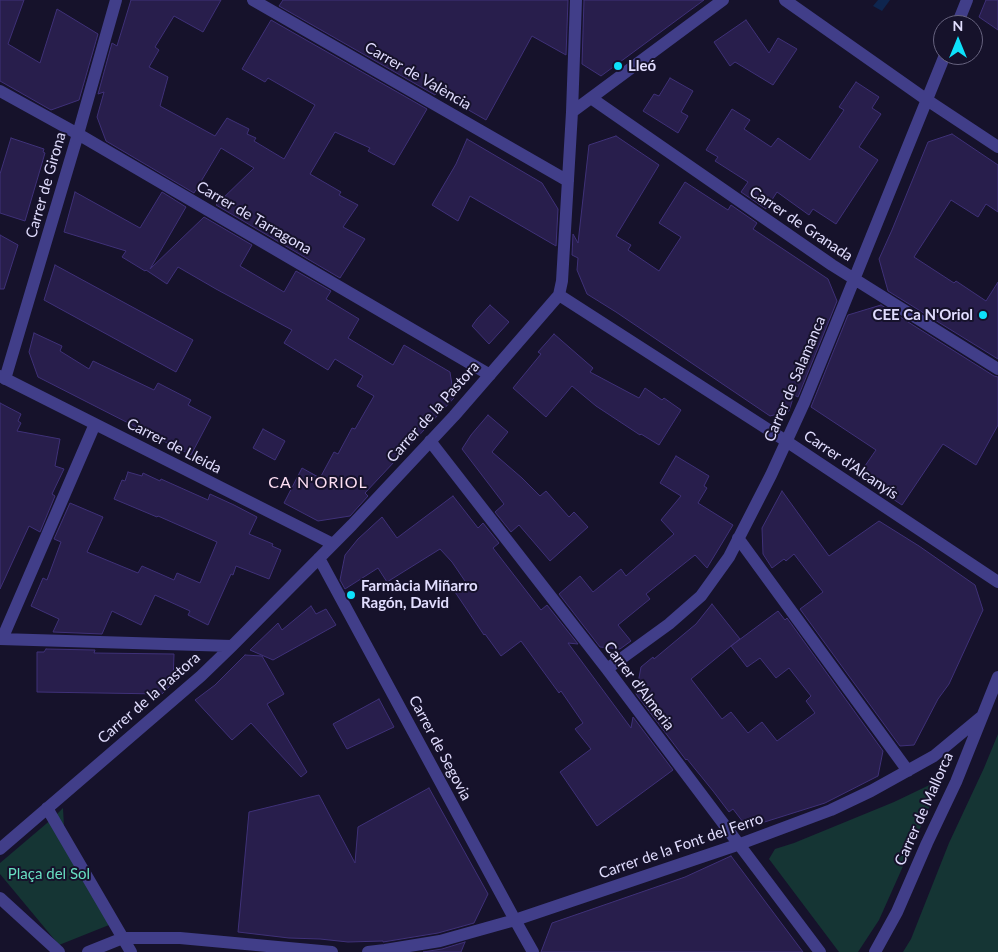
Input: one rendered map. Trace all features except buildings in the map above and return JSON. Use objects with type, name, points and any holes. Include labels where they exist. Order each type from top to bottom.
[{"type":"street","name":"Carrer de Girona","points":[[3,377],[78,134],[116,0]]},
{"type":"street","name":"Carrer de València","points":[[253,0],[568,181]]},
{"type":"street","points":[[559,295],[562,280],[572,112],[576,0]]},
{"type":"street","points":[[572,112],[723,0]]},
{"type":"street","points":[[785,0],[927,100],[998,147]]},
{"type":"street","points":[[961,15],[967,0]]},
{"type":"street","name":"Carrer de Salamanca","points":[[607,669],[669,624],[701,596],[728,557],[771,476],[804,403],[941,65]]},
{"type":"street","name":"Carrer de Tarragona","points":[[0,91],[78,134],[490,374]]},
{"type":"street","name":"Carrer de Granada","points":[[591,98],[832,265],[998,369]]},
{"type":"street","name":"Carrer de la Pastora","points":[[0,850],[201,676],[232,646],[454,416],[559,295]]},
{"type":"street","name":"Carrer d'Alcanyís","points":[[559,295],[786,441],[998,582]]},
{"type":"street","name":"Carrer de Lleida","points":[[3,377],[332,544]]},
{"type":"street","points":[[95,424],[1,639],[232,646]]},
{"type":"street","name":"Carrer d'Almeria","points":[[430,441],[607,669],[820,952]]},
{"type":"street","points":[[738,538],[908,771]]},
{"type":"street","name":"Carrer de Segovia","points":[[319,558],[533,952]]},
{"type":"street","name":"Carrer de Mallorca","points":[[875,952],[897,912],[956,782],[998,677]]},
{"type":"street","name":"Carrer de la Font del Ferro","points":[[368,952],[440,941],[515,920],[740,844],[830,810],[871,791],[934,756],[981,717]]},
{"type":"street","points":[[47,808],[131,952]]},
{"type":"street","points":[[0,898],[59,952]]},
{"type":"street","points":[[88,952],[123,938],[180,938],[332,952]]},
{"type":"green space","points":[[998,734],[998,952],[903,952],[911,939],[949,843]]},
{"type":"green space","points":[[942,779],[879,920],[858,952],[839,952],[769,859],[775,849],[894,802]]},
{"type":"green space","name":"Plaça del Sol","points":[[63,808],[64,827],[114,923],[59,945],[0,874],[0,863]]},
{"type":"water","points":[[878,0],[890,0],[882,11],[873,6]]},
{"type":"place","name":"Lleó","points":[[618,66]]},
{"type":"place","name":"CEE Ca N'Oriol","points":[[983,315]]},
{"type":"place","name":"Farmàcia Miñarro Ragón, David","points":[[351,595]]},
{"type":"district","name":"CA N'ORIOL","points":[[318,483]]}]
